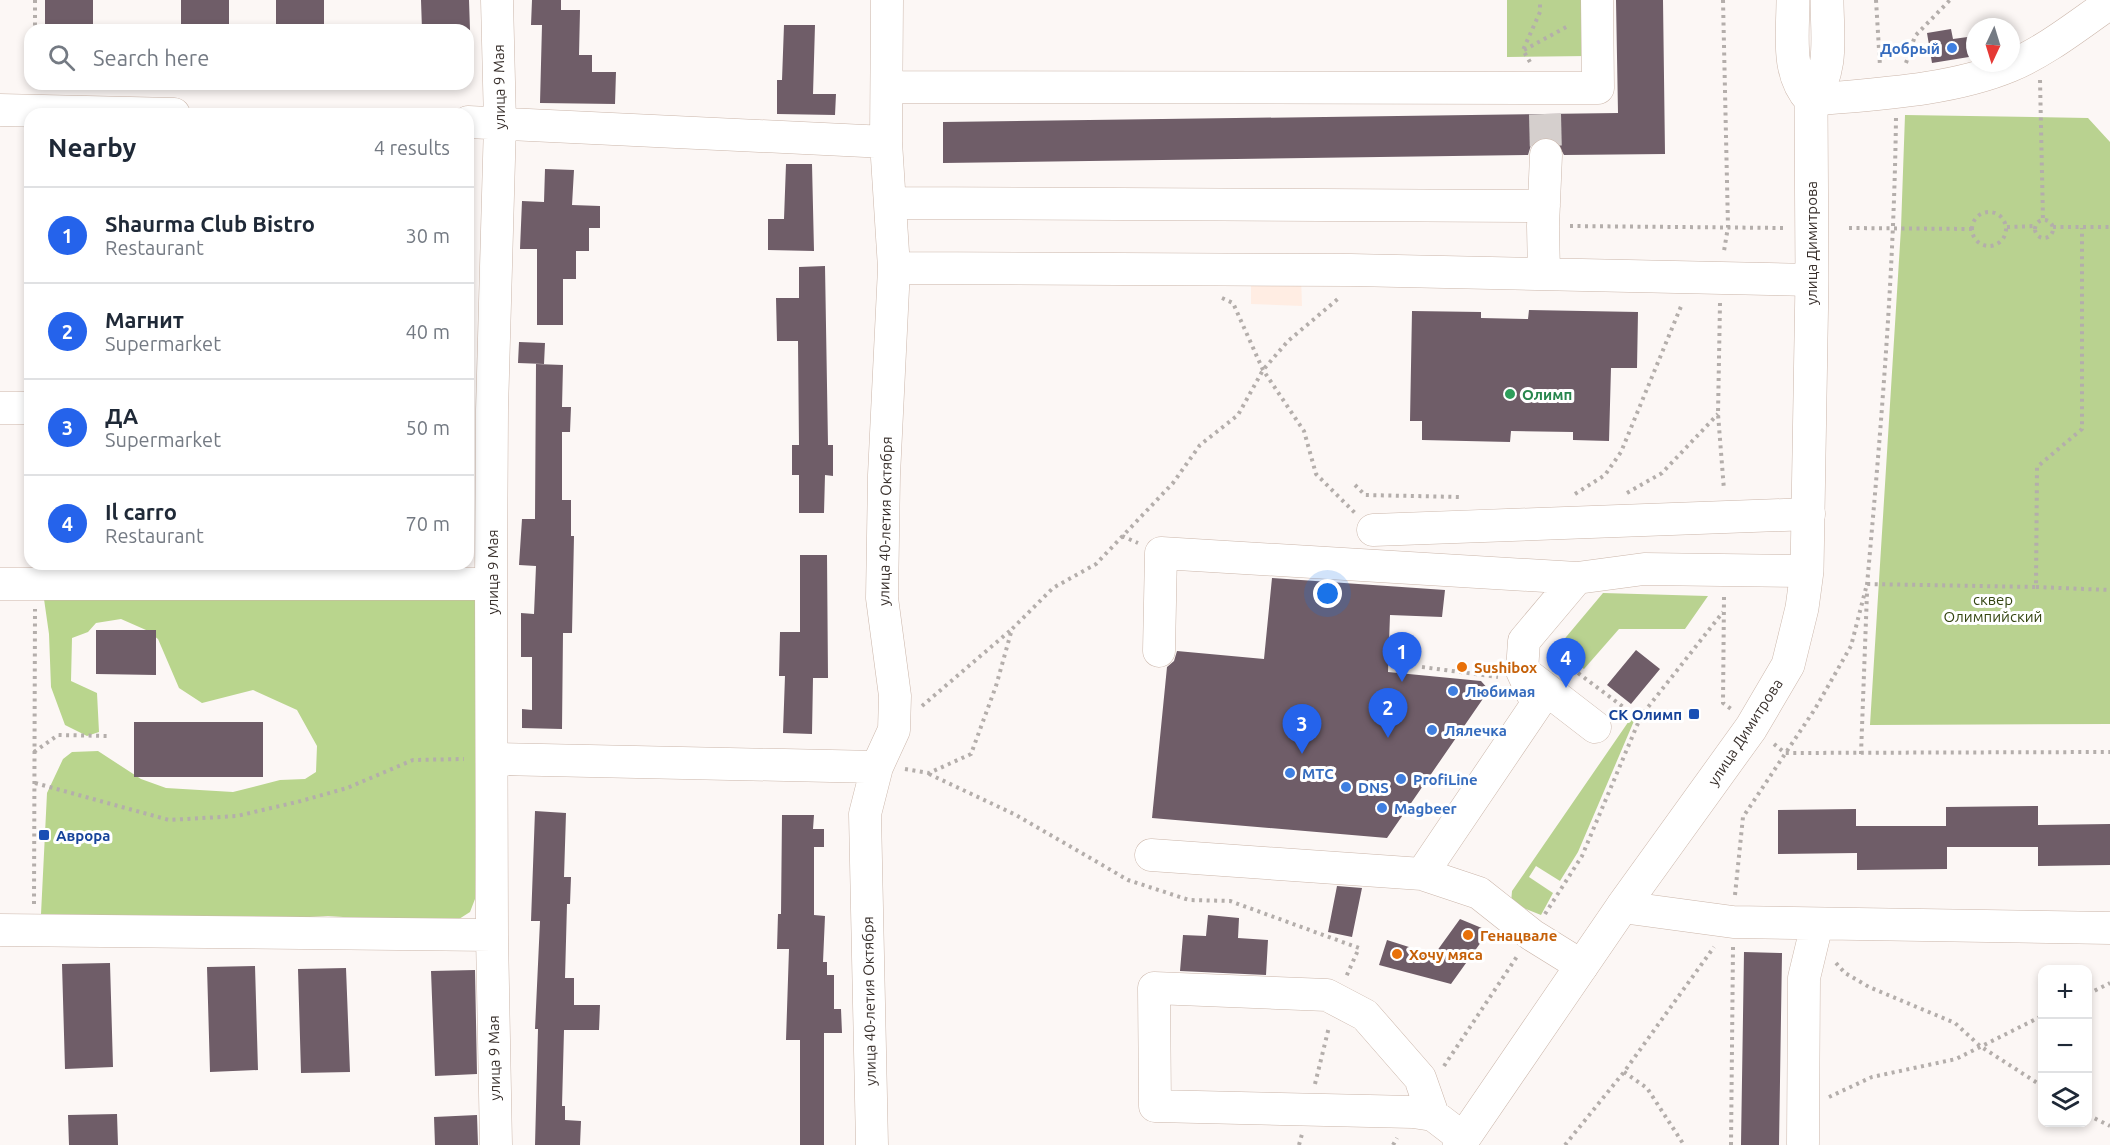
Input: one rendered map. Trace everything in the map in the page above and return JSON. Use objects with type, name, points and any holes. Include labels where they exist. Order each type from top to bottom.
[{"type":"main road","points":[[1792,0],[1794,68],[1799,87],[1811,100]]},
{"type":"main road","name":"улица Димитрова","points":[[1461,1141],[1622,907],[1751,728],[1788,665],[1802,608],[1807,571],[1812,280],[1811,100],[1821,87],[1827,69],[1827,0]]},
{"type":"street","name":"улица 9 Мая","points":[[496,1145],[492,935],[491,584],[480,410],[500,123],[497,0]]},
{"type":"street","name":"улица 40-летия Октября","points":[[872,1145],[865,814],[877,767],[894,730],[895,696],[882,598],[884,475],[894,268],[886,142],[887,0]]},
{"type":"street","points":[[888,87],[1545,102],[1598,88],[1586,11]]},
{"type":"street","points":[[1811,100],[1896,92],[1960,80],[2008,67],[2106,15]]},
{"type":"street","points":[[0,110],[24,111]]},
{"type":"street","points":[[474,122],[886,142]]},
{"type":"street","points":[[1544,274],[1543,216],[1546,155]]},
{"type":"street","points":[[890,203],[1543,216]]},
{"type":"street","points":[[894,268],[1204,269],[1812,280]]},
{"type":"street","points":[[0,408],[24,408]]},
{"type":"street","points":[[1373,530],[1809,514]]},
{"type":"street","points":[[1159,651],[1161,553],[1577,578],[1644,569],[1807,571]]},
{"type":"street","points":[[1515,674],[1524,641],[1577,578]]},
{"type":"street","points":[[0,585],[491,584]]},
{"type":"street","points":[[1515,674],[1595,727]]},
{"type":"street","points":[[1422,874],[1537,704],[1515,674]]},
{"type":"street","points":[[492,759],[877,767]]},
{"type":"street","points":[[1150,855],[1422,874],[1479,893],[1532,934],[1582,966]]},
{"type":"street","points":[[1622,907],[1815,931],[2110,928]]},
{"type":"street","points":[[0,930],[492,935]]},
{"type":"street","points":[[1803,1143],[1804,978],[1815,931]]},
{"type":"street","points":[[1424,1107],[1309,1110],[1155,1106],[1154,988],[1327,994],[1365,1015],[1420,1078],[1424,1107],[1461,1141]]},
{"type":"path","points":[[35,0],[35,24]]},
{"type":"path","points":[[1539,0],[1540,12],[1523,50],[1545,102]]},
{"type":"path","points":[[1723,0],[1728,227],[1721,277],[1718,414],[1725,516]]},
{"type":"path","points":[[1875,0],[1881,73],[1896,92]]},
{"type":"path","points":[[1861,754],[1867,584],[1877,486],[1894,227],[1896,92],[1915,36],[1950,0]]},
{"type":"path","points":[[1523,50],[1586,11]]},
{"type":"path","points":[[2040,52],[2043,220]]},
{"type":"path","points":[[1988,212],[2000,216],[2006,226],[2003,238],[1993,245],[1981,244],[1972,229],[1977,217],[1988,212]]},
{"type":"path","points":[[1543,216],[1728,227],[1786,228]]},
{"type":"path","points":[[2006,226],[2036,226],[2043,220]]},
{"type":"path","points":[[2043,220],[2049,222],[2053,227],[2110,228]]},
{"type":"path","points":[[2036,226],[2037,233],[2042,237],[2051,234],[2053,227]]},
{"type":"path","points":[[1849,228],[1972,229]]},
{"type":"path","points":[[2036,587],[2037,467],[2082,429],[2082,228]]},
{"type":"path","points":[[1204,269],[1209,293],[1233,303],[1263,370],[1304,431],[1316,474],[1373,530]]},
{"type":"path","points":[[1570,498],[1605,475],[1621,452],[1682,304],[1685,276]]},
{"type":"path","points":[[894,730],[1012,628],[1053,588],[1096,564],[1173,483],[1200,445],[1238,415],[1263,370],[1288,341],[1342,295]]},
{"type":"path","points":[[1622,496],[1662,473],[1718,414]]},
{"type":"path","points":[[1723,703],[1724,569]]},
{"type":"path","points":[[1867,584],[2110,590]]},
{"type":"path","points":[[1731,1145],[1733,922],[1743,817],[1815,709],[1851,646],[1867,584]]},
{"type":"path","points":[[34,930],[35,585]]},
{"type":"path","points":[[1393,1145],[1424,1107],[1582,856],[1641,716],[1723,612]]},
{"type":"path","points":[[928,773],[971,754],[996,686],[1012,628]]},
{"type":"path","points":[[1554,655],[1630,712],[1641,716]]},
{"type":"path","points":[[1422,667],[1515,674]]},
{"type":"path","points":[[34,752],[58,735],[108,736]]},
{"type":"path","points":[[1785,753],[2110,752]]},
{"type":"path","points":[[35,783],[168,820],[237,816],[301,801],[347,788],[413,760],[492,759]]},
{"type":"path","points":[[877,767],[916,769],[928,773],[1016,815],[1128,880],[1189,900],[1230,901],[1359,948],[1336,999],[1299,1145]]},
{"type":"path","points":[[1564,1145],[1624,1072],[1733,922]]},
{"type":"path","points":[[1815,931],[1845,973],[1895,1000],[1935,1012],[1955,1023],[1980,1046],[2038,1083]]},
{"type":"path","points":[[2092,992],[2110,983]]},
{"type":"path","points":[[1804,1100],[1825,1099],[1872,1077],[1956,1059],[2038,1018]]},
{"type":"path","points":[[1624,1072],[1647,1088],[1684,1145]]},
{"type":"path","points":[[2092,1117],[2110,1126]]},
{"type":"shaded area","points":[[1251,275],[1301,276],[1302,306],[1251,304]]},
{"type":"green space","points":[[1507,0],[1588,0],[1588,56],[1507,57]]},
{"type":"green space","name":"сквер Олимпийский","points":[[1905,115],[2088,118],[2110,142],[2110,724],[1870,725],[1901,228]]},
{"type":"green space","points":[[40,570],[438,570],[463,579],[475,594],[478,606],[475,899],[470,912],[459,919],[434,923],[328,916],[160,925],[55,919],[41,914],[47,793],[63,759],[72,752],[98,751],[141,779],[166,788],[233,792],[280,780],[305,779],[316,772],[317,746],[297,710],[253,690],[202,703],[179,688],[158,639],[146,630],[121,619],[96,623],[88,632],[72,638],[71,681],[97,693],[99,732],[87,736],[65,725],[51,687],[49,634]]},
{"type":"green space","points":[[1603,593],[1708,596],[1685,629],[1619,629],[1584,669],[1556,649]]},
{"type":"green space","points":[[1631,718],[1634,721],[1578,852],[1560,881],[1536,866],[1529,877],[1553,893],[1541,915],[1511,903],[1512,891]]},
{"type":"building","points":[[45,0],[93,0],[93,24],[45,24]]},
{"type":"building","points":[[181,0],[229,0],[229,24],[181,24]]},
{"type":"building","points":[[276,0],[324,0],[324,24],[276,24]]},
{"type":"building","points":[[421,0],[469,0],[470,24],[422,24]]},
{"type":"building","points":[[532,0],[561,0],[561,10],[580,10],[579,55],[592,55],[592,72],[616,72],[615,104],[540,103],[542,25],[531,25]]},
{"type":"building","points":[[1616,0],[1663,0],[1665,154],[1564,155],[1556,140],[1546,137],[1537,139],[1531,145],[1528,155],[943,163],[943,122],[1618,113]]},
{"type":"building","points":[[784,25],[815,25],[813,94],[836,94],[835,115],[777,114],[777,80],[782,80]]},
{"type":"building","name":"Добрый","points":[[1951,29],[1953,39],[1966,37],[1966,57],[1932,63],[1927,33]]},
{"type":"building","points":[[786,164],[812,164],[814,251],[768,250],[768,219],[784,219]]},
{"type":"building","points":[[545,169],[574,170],[572,205],[600,206],[600,228],[589,228],[589,251],[576,251],[576,279],[563,279],[563,325],[537,325],[537,249],[520,249],[522,201],[544,202]]},
{"type":"building","points":[[825,266],[828,445],[833,445],[833,476],[825,475],[824,513],[799,513],[799,475],[792,475],[792,445],[799,445],[798,341],[777,341],[776,298],[799,298],[799,267]]},
{"type":"building","name":"Олимп","points":[[1529,310],[1638,312],[1637,368],[1611,368],[1609,441],[1573,440],[1573,432],[1511,431],[1510,442],[1422,440],[1422,421],[1410,421],[1412,311],[1481,312],[1481,318],[1528,319]]},
{"type":"building","points":[[519,342],[545,343],[544,364],[518,363]]},
{"type":"building","points":[[536,364],[563,365],[562,407],[571,407],[570,432],[562,432],[562,500],[571,500],[571,536],[574,536],[572,633],[563,633],[562,729],[522,728],[522,709],[532,710],[532,657],[521,657],[521,613],[534,614],[536,566],[519,565],[522,519],[535,519]]},
{"type":"building","points":[[800,555],[827,555],[828,678],[813,678],[812,734],[783,733],[785,676],[779,676],[780,632],[800,632]]},
{"type":"building","points":[[1272,578],[1445,590],[1442,617],[1390,615],[1388,672],[1481,681],[1489,690],[1387,838],[1152,818],[1167,667],[1174,661],[1177,651],[1264,659]]},
{"type":"building","points":[[96,630],[156,630],[156,675],[96,674]]},
{"type":"building","points":[[1636,650],[1660,669],[1631,704],[1607,685]]},
{"type":"building","points":[[134,722],[263,722],[263,777],[134,777]]},
{"type":"building","points":[[2038,806],[2038,825],[2110,824],[2110,865],[2038,866],[2038,847],[1947,847],[1947,869],[1857,870],[1857,853],[1778,854],[1778,810],[1856,809],[1856,826],[1946,826],[1946,807]]},
{"type":"building","points":[[535,811],[566,813],[564,877],[571,877],[570,904],[567,904],[565,978],[574,978],[574,1005],[600,1005],[599,1030],[564,1030],[562,1106],[565,1106],[565,1120],[581,1121],[580,1145],[535,1145],[538,1029],[535,1029],[540,921],[531,921]]},
{"type":"building","points":[[782,815],[814,815],[813,829],[824,829],[824,847],[814,847],[814,915],[825,916],[823,962],[827,962],[827,975],[834,975],[834,1009],[841,1009],[842,1033],[824,1033],[824,1145],[800,1145],[800,1040],[786,1040],[789,949],[777,949],[778,914],[781,914]]},
{"type":"building","points":[[1337,886],[1362,888],[1352,937],[1328,932]]},
{"type":"building","points":[[1208,915],[1239,918],[1238,938],[1268,940],[1266,975],[1180,971],[1183,935],[1206,936]]},
{"type":"building","points":[[1460,919],[1489,931],[1451,984],[1379,965],[1387,940],[1434,955]]},
{"type":"building","points":[[1744,952],[1782,953],[1779,1145],[1741,1145]]},
{"type":"building","points":[[110,963],[113,1067],[65,1069],[62,964]]},
{"type":"building","points":[[255,966],[258,1070],[210,1072],[207,967]]},
{"type":"building","points":[[346,968],[350,1072],[301,1073],[298,969]]},
{"type":"building","points":[[475,970],[477,1074],[435,1076],[431,971]]},
{"type":"building","points":[[117,1114],[118,1145],[69,1145],[68,1115]]},
{"type":"building","points":[[477,1115],[478,1145],[435,1145],[434,1117]]},
{"type":"tunnel","points":[[1545,114],[1546,155]]},
{"type":"place","name":"Добрый","points":[[1952,48]]},
{"type":"place","name":"Олимп","points":[[1510,394]]},
{"type":"place","name":"Sushibox","points":[[1462,667]]},
{"type":"place","name":"Shaurma Club Bistro","points":[[1402,682]]},
{"type":"place","name":"Il carro","points":[[1566,688]]},
{"type":"place","name":"Любимая","points":[[1453,691]]},
{"type":"place","name":"СК Олимп","points":[[1694,714]]},
{"type":"place","name":"Лялечка","points":[[1432,730]]},
{"type":"place","name":"Магнит","points":[[1388,738]]},
{"type":"place","name":"ДА","points":[[1302,754]]},
{"type":"place","name":"МТС","points":[[1290,773]]},
{"type":"place","name":"ProfiLine","points":[[1401,779]]},
{"type":"place","name":"DNS","points":[[1346,787]]},
{"type":"place","name":"Magbeer","points":[[1382,808]]},
{"type":"place","name":"Аврора","points":[[44,835]]},
{"type":"place","name":"Генацвале","points":[[1468,935]]},
{"type":"place","name":"Хочу мяса","points":[[1397,954]]}]
